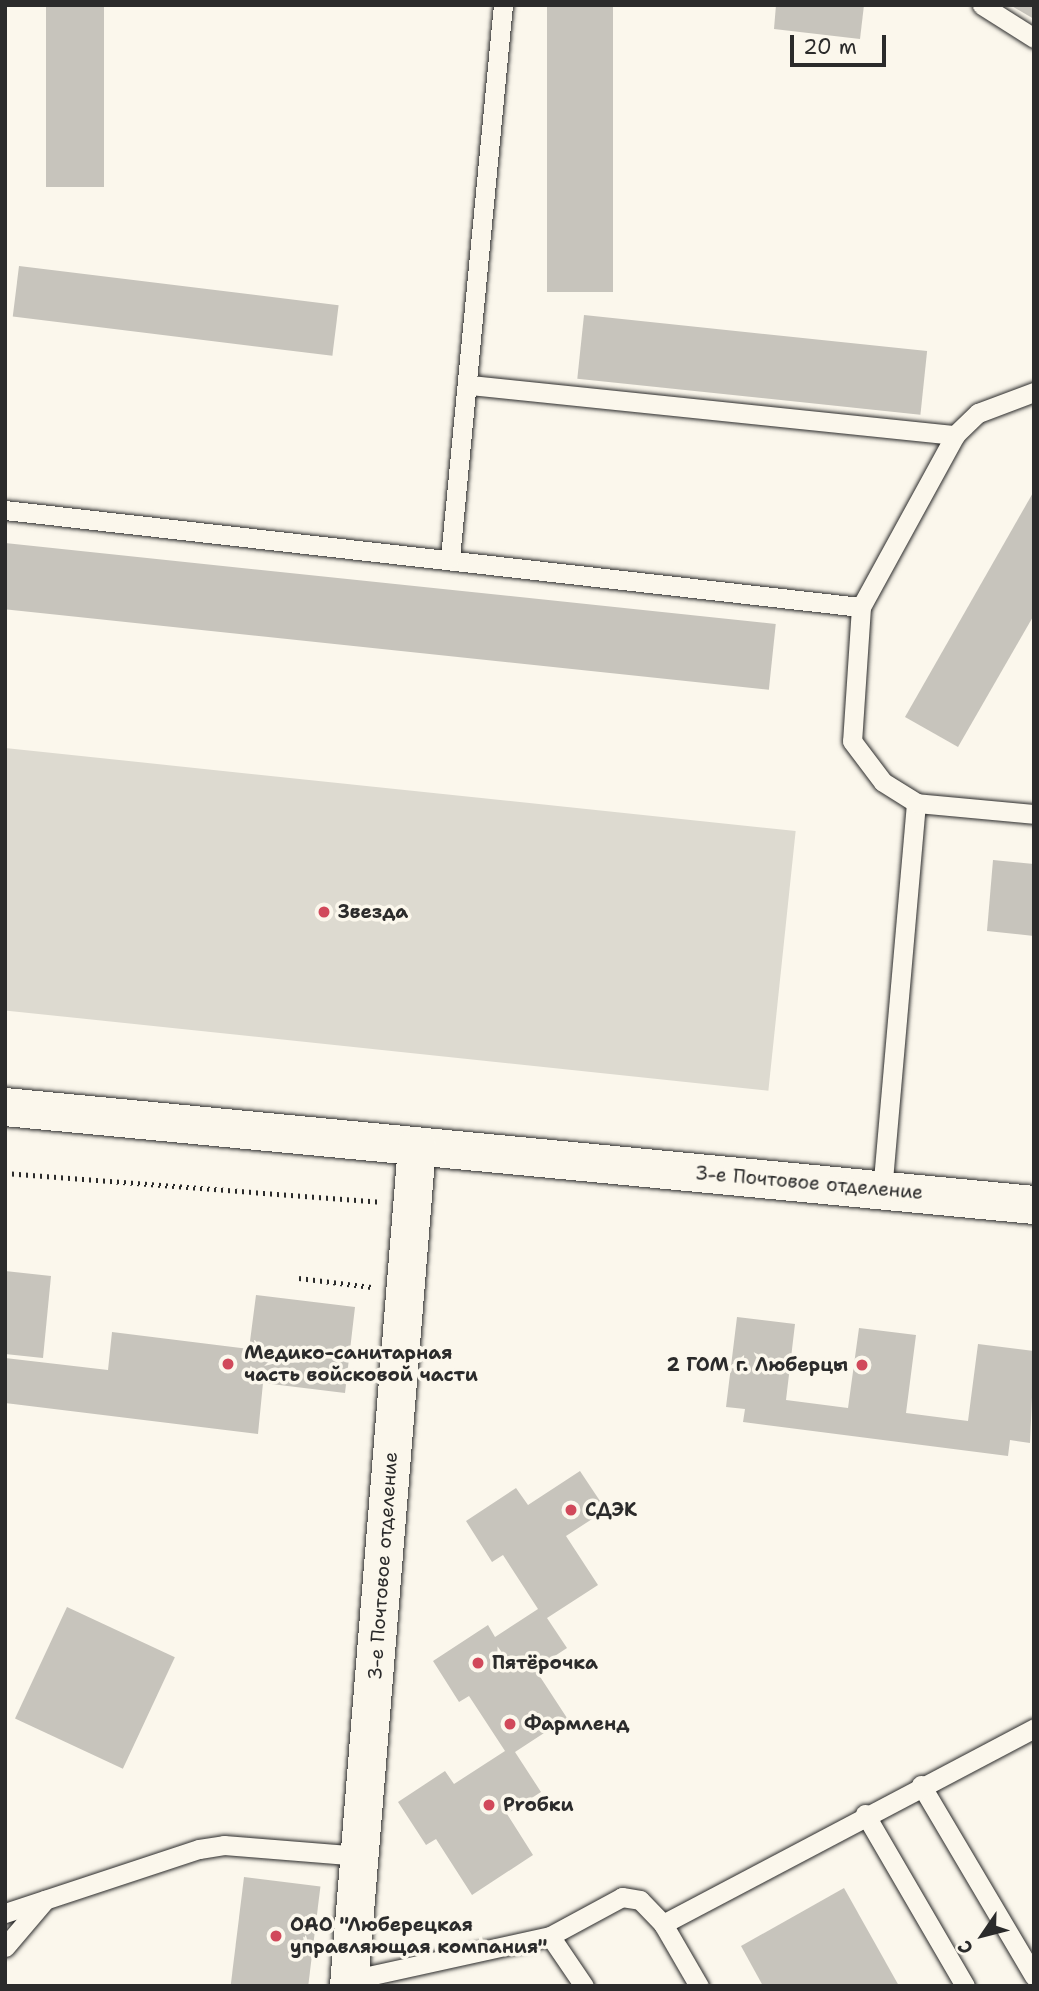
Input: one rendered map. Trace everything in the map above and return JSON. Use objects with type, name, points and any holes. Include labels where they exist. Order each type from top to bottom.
[{"type":"street","name":"3-е Почтовое отделение","points":[[5,1107],[1034,1205]]},
{"type":"street","name":"3-е Почтовое отделение","points":[[349,1983],[417,1147]]},
{"type":"lane","points":[[450,558],[470,385],[503,5]]},
{"type":"lane","points":[[982,5],[1034,38]]},
{"type":"lane","points":[[470,385],[955,435]]},
{"type":"lane","points":[[1034,392],[978,413],[955,435],[861,607],[852,741],[883,782],[916,803],[1034,814]]},
{"type":"lane","points":[[5,510],[450,558],[861,607]]},
{"type":"lane","points":[[882,1189],[916,803]]},
{"type":"lane","points":[[663,1924],[865,1814],[1034,1728]]},
{"type":"lane","points":[[921,1786],[1034,1976]]},
{"type":"lane","points":[[865,1814],[965,1986]]},
{"type":"lane","points":[[5,1913],[199,1849],[224,1845],[361,1856]]},
{"type":"lane","points":[[349,1983],[550,1936],[622,1897],[640,1900],[663,1924],[699,1986]]},
{"type":"lane","points":[[5,1947],[46,1899]]},
{"type":"lane","points":[[550,1936],[584,1986]]},
{"type":"path","points":[[5,1173],[412,1205]]},
{"type":"path","points":[[299,1278],[404,1291]]},
{"type":"shaded area","name":"Звезда","points":[[5,748],[796,831],[768,1091],[5,1010]]},
{"type":"building","points":[[46,5],[104,5],[104,187],[46,187]]},
{"type":"building","points":[[547,5],[613,5],[613,292],[547,292]]},
{"type":"building","points":[[776,5],[864,5],[860,39],[774,29]]},
{"type":"building","points":[[1010,5],[1034,5],[1034,19]]},
{"type":"building","points":[[19,266],[339,305],[332,356],[13,317]]},
{"type":"building","points":[[584,315],[927,351],[920,415],[577,379]]},
{"type":"building","points":[[1034,491],[1034,615],[958,747],[905,717]]},
{"type":"building","points":[[5,543],[776,624],[769,690],[5,609]]},
{"type":"building","points":[[993,860],[1034,864],[1034,936],[987,931]]},
{"type":"building","points":[[5,1271],[51,1276],[43,1358],[5,1354]]},
{"type":"building","name":"Медико-санитарная часть войсковой части","points":[[256,1295],[355,1307],[345,1393],[263,1383],[258,1434],[5,1403],[5,1358],[108,1370],[112,1332],[249,1349]]},
{"type":"building","points":[[737,1317],[795,1324],[786,1400],[848,1408],[859,1328],[916,1335],[906,1413],[968,1421],[978,1344],[1034,1351],[1030,1443],[1010,1440],[1008,1456],[743,1422],[745,1409],[726,1407]]},
{"type":"building","points":[[580,1471],[606,1510],[566,1536],[598,1585],[547,1618],[567,1648],[535,1669],[567,1718],[515,1752],[541,1792],[507,1814],[533,1855],[472,1895],[436,1839],[426,1845],[398,1802],[445,1771],[454,1784],[505,1751],[469,1696],[459,1702],[433,1661],[488,1625],[495,1637],[538,1609],[503,1555],[492,1562],[466,1521],[516,1488],[528,1505]]},
{"type":"building","points":[[67,1607],[175,1657],[123,1769],[15,1718]]},
{"type":"building","name":"ОАО \"Люберецкая управляющая компания\"","points":[[244,1877],[320,1886],[308,1986],[231,1986]]},
{"type":"building","points":[[844,1888],[899,1986],[763,1986],[741,1946]]},
{"type":"place","name":"Звезда","points":[[324,912]]},
{"type":"place","name":"Медико-санитарная часть войсковой части","points":[[228,1364]]},
{"type":"place","name":"2 ГОМ г. Люберцы","points":[[862,1365]]},
{"type":"place","name":"СДЭК","points":[[571,1510]]},
{"type":"place","name":"Пятёрочка","points":[[478,1663]]},
{"type":"place","name":"Фармленд","points":[[510,1724]]},
{"type":"place","name":"Proбки","points":[[489,1805]]},
{"type":"place","name":"ОАО \"Люберецкая управляющая компания\"","points":[[276,1936]]}]
